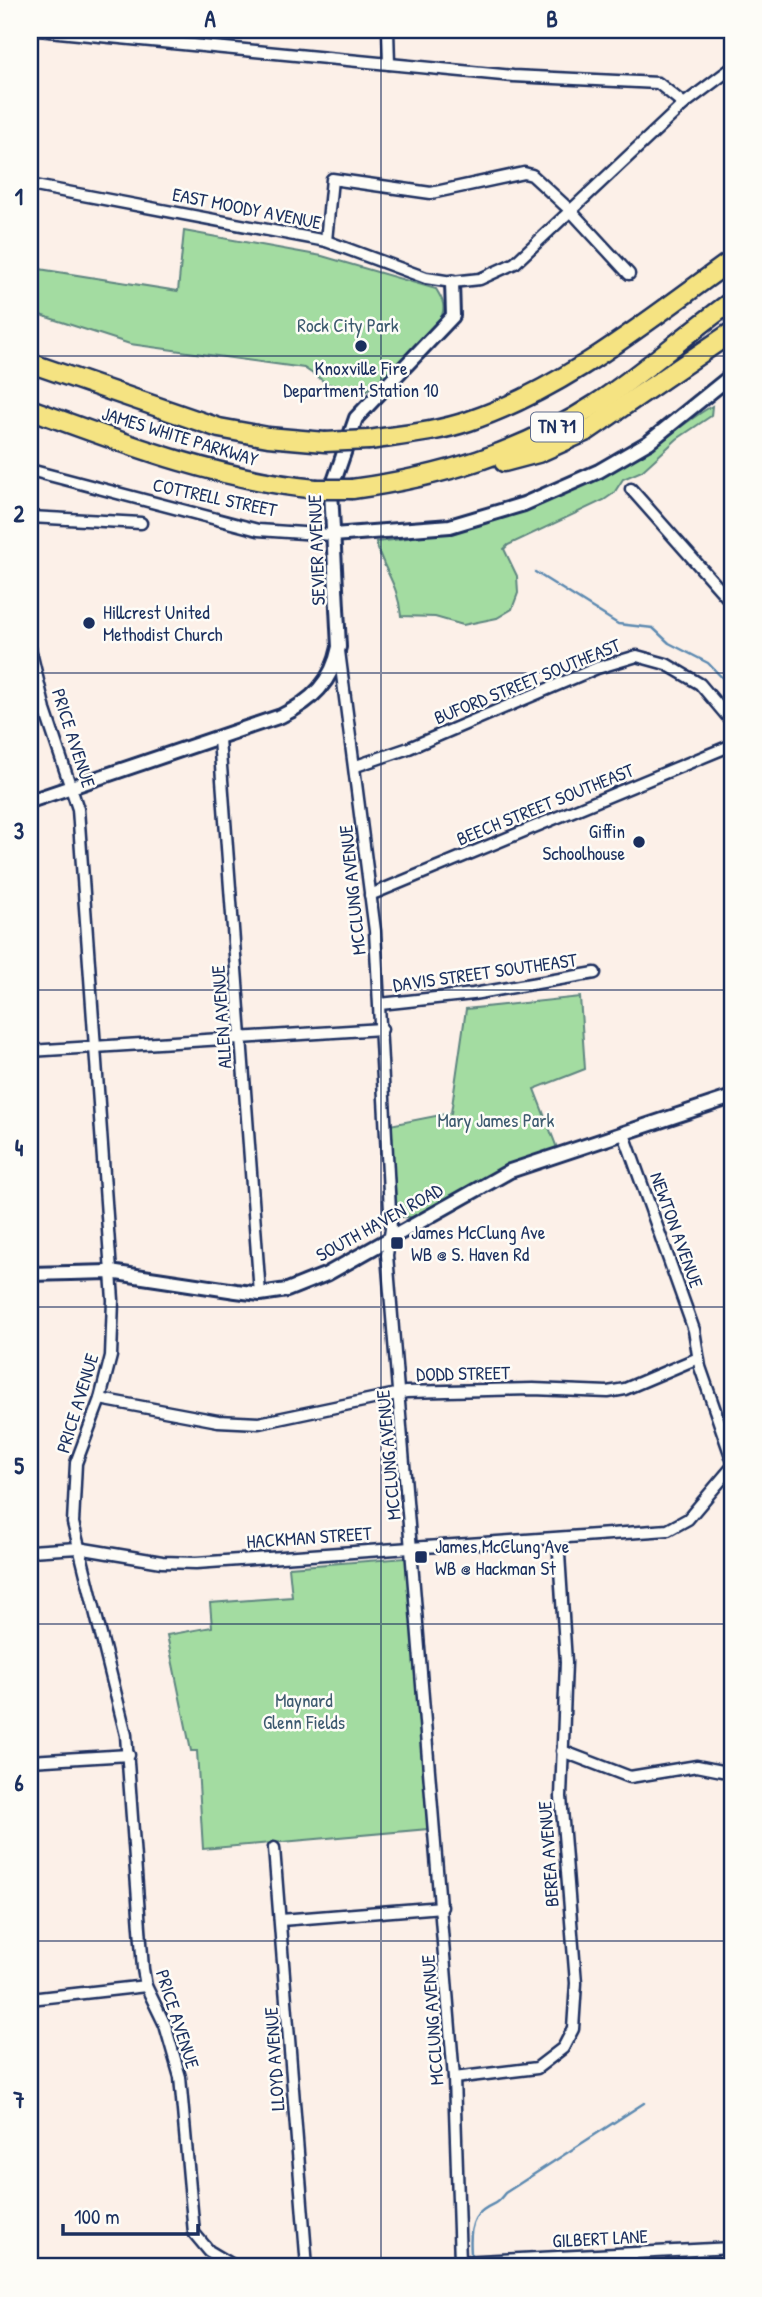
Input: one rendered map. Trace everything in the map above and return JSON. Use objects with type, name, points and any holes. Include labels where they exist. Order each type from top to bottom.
[{"type":"highway","name":"JAMES WHITE PARKWAY","points":[[30,363],[219,428],[268,437],[325,442],[369,440],[446,428],[527,398],[588,362],[732,260]]},
{"type":"highway","name":"JAMES WHITE PARKWAY","points":[[30,409],[116,441],[225,475],[316,489],[352,489],[411,481],[466,467],[537,438],[597,403],[732,301]]},
{"type":"highway","points":[[411,481],[476,471],[538,453],[587,431],[732,332]]},
{"type":"street","points":[[38,30],[513,76],[658,83],[684,104]]},
{"type":"street","points":[[388,30],[389,64]]},
{"type":"street","points":[[452,282],[480,279],[504,270],[684,104],[732,68]]},
{"type":"street","points":[[326,241],[332,179],[431,193],[524,173],[532,175],[570,210],[629,274]]},
{"type":"street","name":"EAST MOODY AVENUE","points":[[30,185],[326,241],[426,278],[452,282]]},
{"type":"street","name":"SEVIER AVENUE","points":[[30,801],[281,716],[310,699],[328,679],[339,647],[331,490],[356,418],[453,316],[452,282]]},
{"type":"street","points":[[727,379],[732,394]]},
{"type":"street","name":"COTTRELL STREET","points":[[30,470],[258,530],[333,535],[450,526],[524,504],[599,471],[649,442],[727,379]]},
{"type":"street","points":[[631,489],[732,603]]},
{"type":"street","points":[[30,517],[141,523]]},
{"type":"street","name":"MCCLUNG AVENUE","points":[[339,647],[356,766],[382,1029],[390,1239],[387,1255],[414,1548],[442,1907],[454,2078],[460,2262]]},
{"type":"street","name":"PRICE AVENUE","points":[[30,648],[33,677],[78,809],[114,1329],[111,1356],[100,1399],[83,1439],[73,1485],[73,1523],[129,1755],[146,1986],[165,2025],[180,2077],[194,2233],[209,2251],[236,2267]]},
{"type":"street","name":"BUFORD STREET SOUTHEAST","points":[[356,766],[409,748],[597,668],[637,656],[666,664],[700,684],[732,722]]},
{"type":"street","name":"ALLEN AVENUE","points":[[219,738],[260,1294]]},
{"type":"street","name":"BEECH STREET SOUTHEAST","points":[[370,895],[732,745]]},
{"type":"street","name":"DAVIS STREET SOUTHEAST","points":[[380,1004],[473,994],[595,973]]},
{"type":"street","points":[[30,1051],[382,1029]]},
{"type":"street","name":"SOUTH HAVEN ROAD","points":[[30,1274],[110,1272],[260,1294],[303,1284],[390,1239],[510,1171],[732,1097]]},
{"type":"street","name":"NEWTON AVENUE","points":[[624,1134],[694,1330],[698,1358],[732,1459]]},
{"type":"street","name":"DODD STREET","points":[[100,1399],[218,1421],[259,1423],[400,1393],[519,1389],[608,1392],[639,1383],[698,1358]]},
{"type":"street","name":"HACKMAN STREET","points":[[30,1551],[78,1548],[162,1562],[196,1563],[668,1530],[679,1526],[732,1467]]},
{"type":"street","name":"BEREA AVENUE","points":[[454,2078],[537,2068],[563,2049],[573,2029],[576,1983],[561,1797],[566,1662],[558,1539]]},
{"type":"street","points":[[562,1751],[630,1777],[697,1766],[732,1773]]},
{"type":"street","points":[[30,1761],[129,1755]]},
{"type":"street","name":"LLOYD AVENUE","points":[[274,1848],[307,2267]]},
{"type":"street","points":[[281,1920],[442,1907]]},
{"type":"street","points":[[30,1999],[146,1986]]},
{"type":"street","name":"GILBERT LANE","points":[[428,2267],[460,2262],[732,2248]]},
{"type":"green space","name":"Rock City Park","points":[[184,231],[322,256],[436,289],[443,304],[442,315],[418,345],[364,393],[328,384],[304,368],[130,344],[34,313],[39,269],[178,291]]},
{"type":"green space","points":[[712,406],[711,416],[677,439],[642,471],[623,479],[614,493],[604,500],[504,549],[517,576],[518,593],[512,609],[497,618],[463,625],[435,617],[401,616],[394,585],[376,542],[480,523],[546,501],[641,455]]},
{"type":"green space","name":"Mary James Park","points":[[580,997],[585,1069],[534,1089],[557,1148],[509,1167],[412,1217],[401,1217],[397,1211],[390,1125],[451,1113],[466,1009]]},
{"type":"green space","name":"Maynard Glenn Fields","points":[[406,1558],[428,1829],[203,1849],[197,1751],[191,1751],[167,1635],[212,1627],[210,1603],[292,1597],[289,1567]]},
{"type":"waterway","points":[[535,572],[618,624],[653,628],[669,643],[708,663],[732,688]]},
{"type":"waterway","points":[[471,2254],[473,2224],[478,2214],[505,2193],[644,2103]]},
{"type":"place","name":"Knoxville Fire Department Station 10","points":[[361,346]]},
{"type":"place","name":"Hillcrest United Methodist Church","points":[[89,623]]},
{"type":"place","name":"Giffin Schoolhouse","points":[[639,842]]},
{"type":"place","name":"James McClung Ave WB @ S. Haven Rd","points":[[397,1243]]},
{"type":"place","name":"James McClung Ave WB @ Hackman St","points":[[421,1557]]}]
